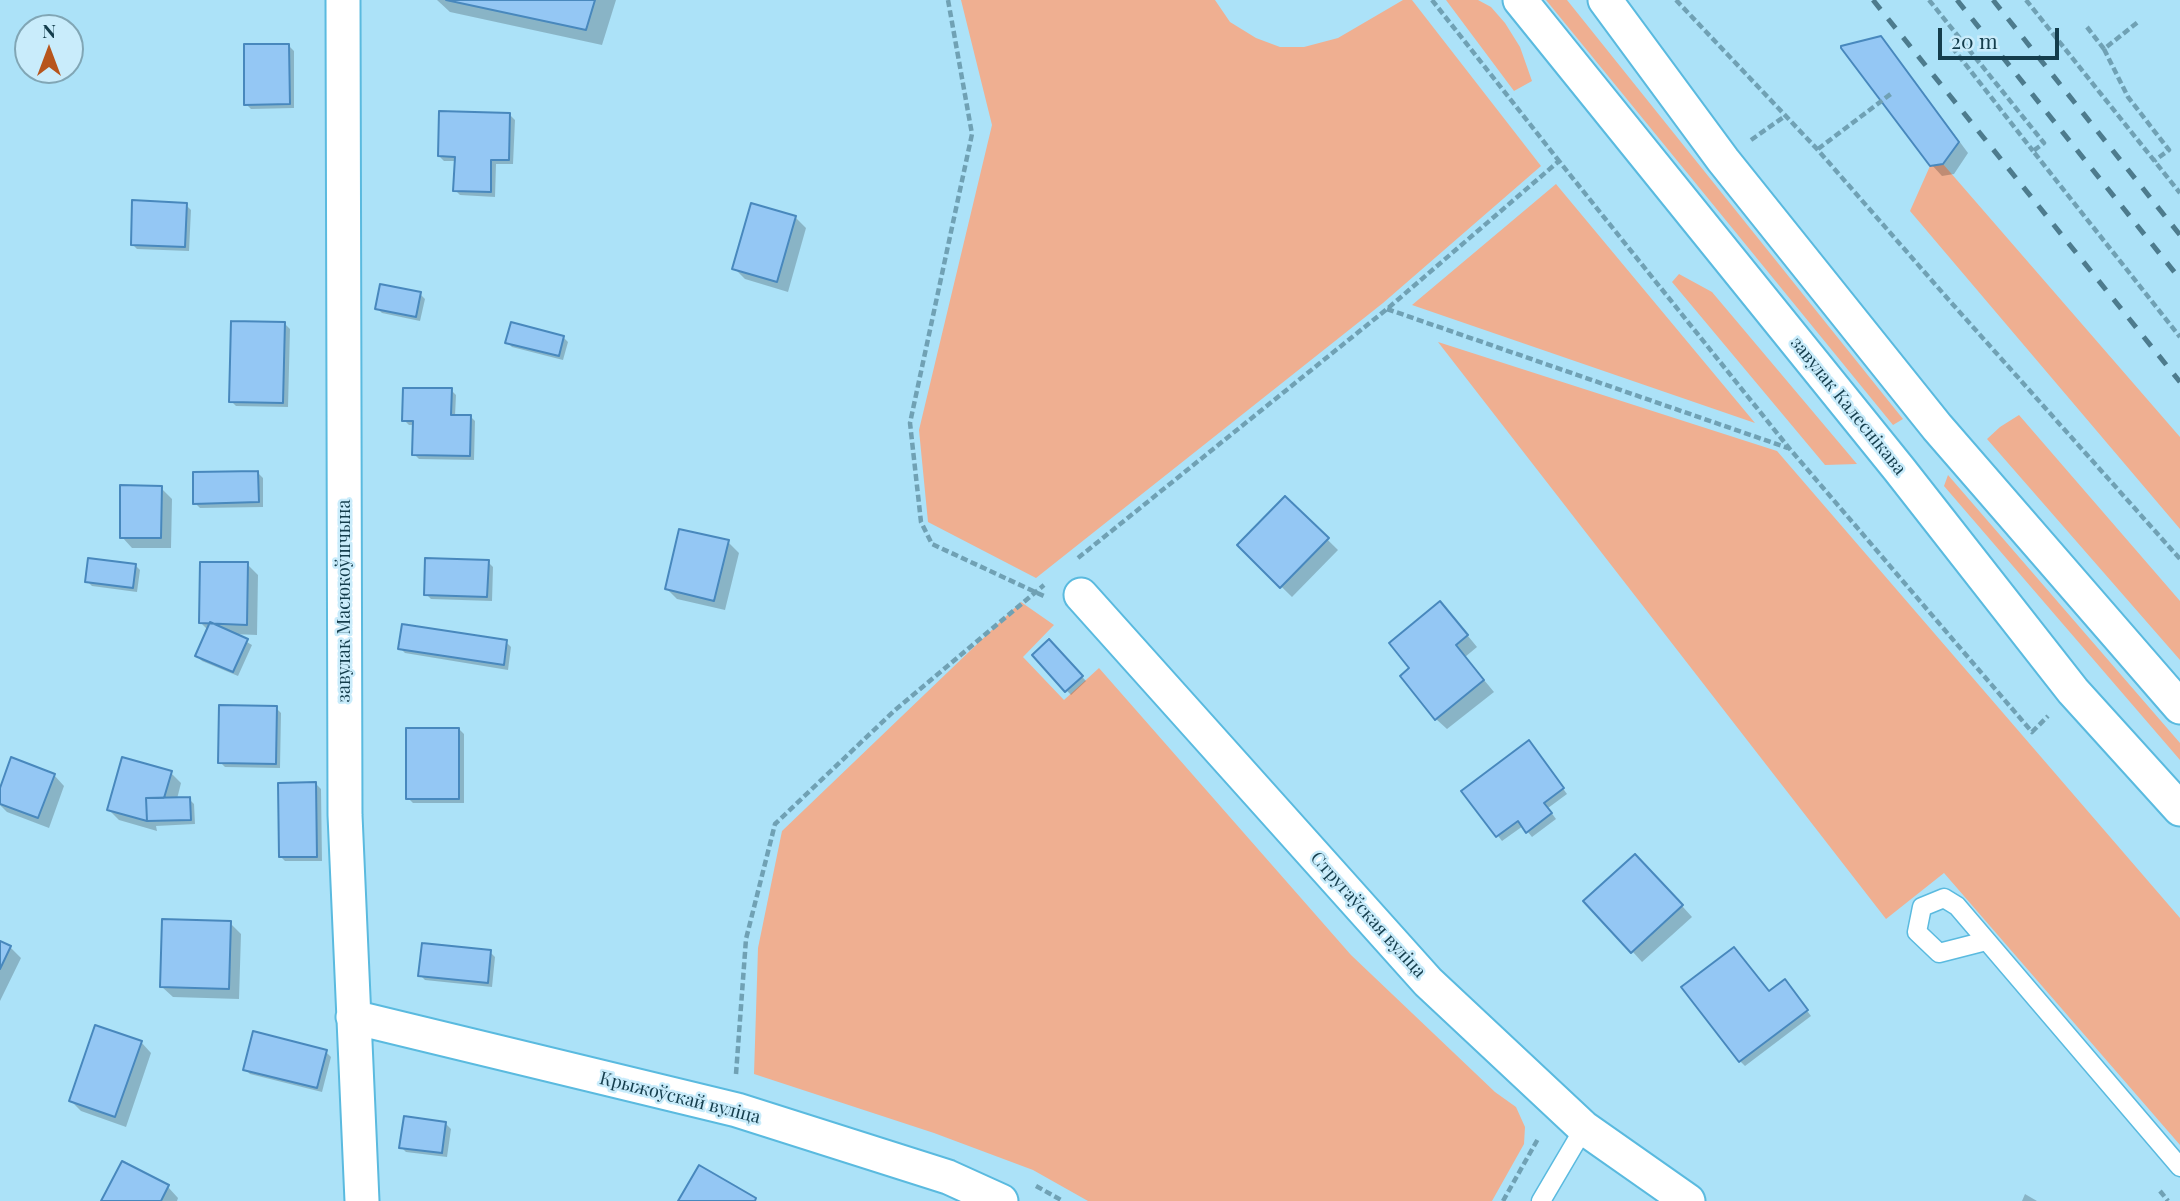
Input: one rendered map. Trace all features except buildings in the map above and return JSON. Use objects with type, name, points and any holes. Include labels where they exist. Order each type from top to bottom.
[{"type":"street","name":"завулак Масюкоўшчына","points":[[343,0],[345,815],[362,1201]]},
{"type":"street","name":"завулак Калеснікава","points":[[1520,0],[1899,469],[2073,691],[2180,809]]},
{"type":"street","points":[[1605,0],[1723,160],[1937,427],[2180,707]]},
{"type":"street","name":"Стругаўская вуліца","points":[[1081,595],[1428,982],[1584,1128],[1688,1201]]},
{"type":"street","name":"Крыжоўскай вуліца","points":[[353,1017],[737,1111],[948,1177],[1001,1201]]},
{"type":"lane","points":[[1986,941],[2180,1167]]},
{"type":"lane","points":[[1541,1201],[1584,1128]]},
{"type":"path","points":[[948,0],[972,134],[910,423],[921,522],[932,544],[1047,597]]},
{"type":"path","points":[[1433,0],[1789,448],[2032,732]]},
{"type":"path","points":[[1676,0],[1817,149],[2180,559]]},
{"type":"path","points":[[1929,0],[2044,143],[2033,151]]},
{"type":"path","points":[[2026,0],[2180,193]]},
{"type":"path","points":[[2104,49],[2137,22]]},
{"type":"path","points":[[2087,27],[2104,49],[2128,97],[2169,150],[2154,161]]},
{"type":"path","points":[[1952,47],[2180,337]]},
{"type":"path","points":[[1817,149],[1892,93]]},
{"type":"path","points":[[1078,558],[1387,310],[1559,161]]},
{"type":"path","points":[[1387,310],[1789,448]]},
{"type":"path","points":[[737,1111],[735,1081],[746,939],[775,824],[895,710],[1046,584]]},
{"type":"path","points":[[1503,1201],[1558,1103]]},
{"type":"shaded area","points":[[961,0],[1215,0],[1230,22],[1256,38],[1280,47],[1304,47],[1338,38],[1403,0],[1412,0],[1541,166],[1383,303],[1036,578],[928,522],[919,430],[992,125]]},
{"type":"shaded area","points":[[1446,0],[1478,0],[1491,7],[1520,47],[1532,81],[1514,91]]},
{"type":"shaded area","points":[[1546,0],[1567,0],[1903,419],[1893,425]]},
{"type":"shaded area","points":[[1943,164],[2180,437],[2180,529],[1910,211],[1930,166]]},
{"type":"shaded area","points":[[1556,184],[1755,423],[1412,305]]},
{"type":"shaded area","points":[[1679,274],[1712,292],[1857,464],[1825,465],[1672,282]]},
{"type":"shaded area","points":[[1438,342],[1777,451],[2180,918],[2180,1145],[1944,873],[1886,919]]},
{"type":"shaded area","points":[[2019,415],[2180,601],[2180,660],[1987,439]]},
{"type":"shaded area","points":[[1948,475],[2180,743],[2180,760],[1944,486]]},
{"type":"shaded area","points":[[1021,602],[1054,625],[1023,657],[1064,700],[1099,668],[1351,955],[1495,1092],[1516,1107],[1525,1127],[1524,1144],[1492,1201],[1088,1201],[1033,1170],[934,1133],[754,1074],[758,948],[782,831]]},
{"type":"railway","points":[[1873,0],[2180,382]]},
{"type":"railway","points":[[1957,0],[2180,279]]},
{"type":"railway","points":[[1993,0],[2180,235]]}]
